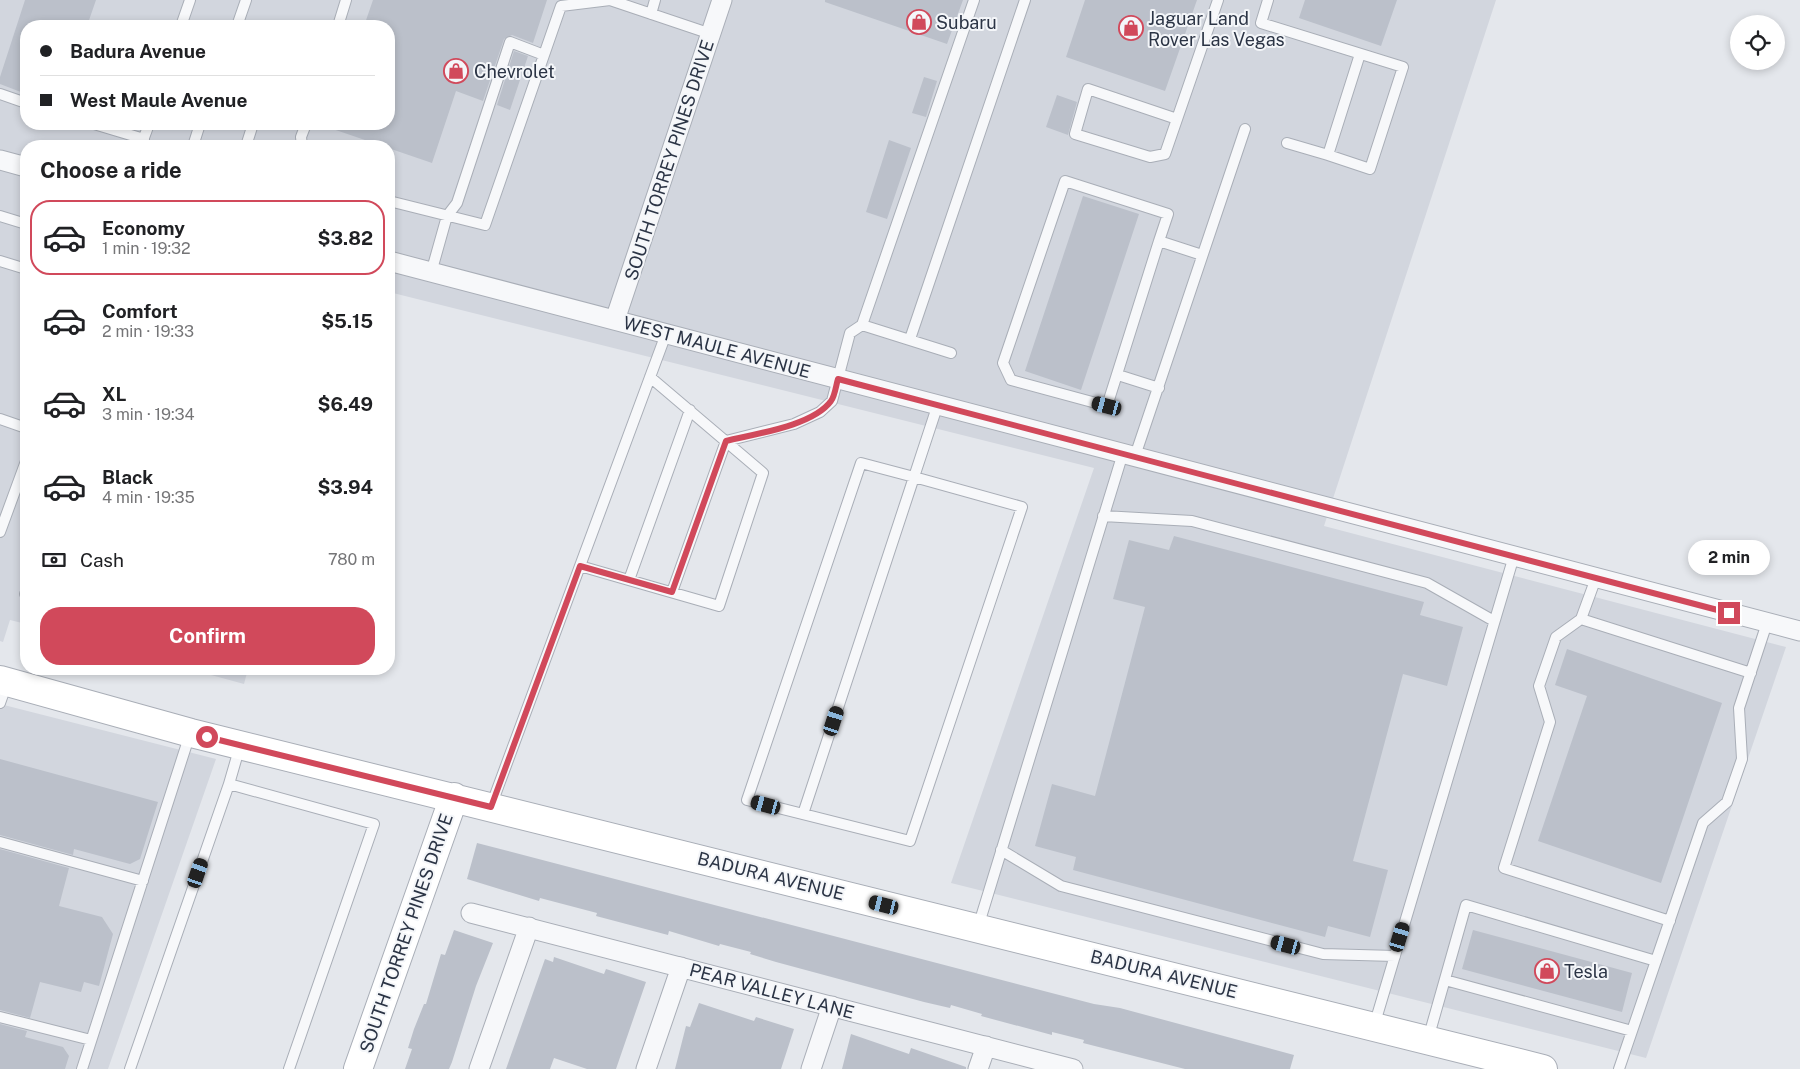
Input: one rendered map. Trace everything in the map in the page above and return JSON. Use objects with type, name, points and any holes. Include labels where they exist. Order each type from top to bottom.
[{"type":"main road","name":"BADURA AVENUE","points":[[2,688],[454,797],[1543,1069]]},
{"type":"main road","name":"SOUTH TORREY PINES DRIVE","points":[[358,1069],[454,797]]},
{"type":"street","name":"SOUTH TORREY PINES DRIVE","points":[[615,320],[722,0]]},
{"type":"street","points":[[0,160],[20,165]]},
{"type":"street","name":"WEST MAULE AVENUE","points":[[395,264],[938,404],[1800,631]]},
{"type":"street","name":"PEAR VALLEY LANE","points":[[471,913],[1073,1069]]},
{"type":"street","points":[[479,1069],[529,927]]},
{"type":"street","points":[[646,1069],[681,967]]},
{"type":"street","points":[[811,1069],[832,1006]]},
{"type":"street","points":[[978,1069],[986,1046]]},
{"type":"lane","points":[[183,20],[190,0]]},
{"type":"lane","points":[[239,20],[246,0]]},
{"type":"lane","points":[[340,20],[346,0]]},
{"type":"lane","points":[[395,203],[485,226],[560,6],[610,0],[711,34]]},
{"type":"lane","points":[[651,14],[655,0]]},
{"type":"lane","points":[[726,441],[794,424],[820,412],[832,400],[850,333],[862,325],[974,0]]},
{"type":"lane","points":[[910,339],[1026,0]]},
{"type":"lane","points":[[1177,119],[1088,89],[1075,134],[1150,157],[1165,154],[1218,0]]},
{"type":"lane","points":[[1268,0],[1261,23],[1403,67],[1370,169],[1287,143]]},
{"type":"lane","points":[[431,273],[447,216],[456,203],[510,42],[544,55]]},
{"type":"lane","points":[[1328,155],[1360,54]]},
{"type":"lane","points":[[0,94],[20,101]]},
{"type":"lane","points":[[978,928],[1103,516],[1159,388],[1245,129]]},
{"type":"lane","points":[[109,130],[134,140]]},
{"type":"lane","points":[[1065,181],[1168,214],[1159,241],[1107,406],[1011,380],[1002,363],[1065,181]]},
{"type":"lane","points":[[0,216],[20,222]]},
{"type":"lane","points":[[1159,241],[1202,255]]},
{"type":"lane","points":[[0,261],[20,268]]},
{"type":"lane","points":[[862,325],[951,353]]},
{"type":"lane","points":[[491,807],[666,334]]},
{"type":"lane","points":[[1118,375],[1159,388]]},
{"type":"lane","points":[[580,566],[719,606],[763,473],[650,376]]},
{"type":"lane","points":[[804,814],[938,404]]},
{"type":"lane","points":[[629,580],[690,410]]},
{"type":"lane","points":[[0,419],[20,426]]},
{"type":"lane","points":[[672,592],[726,441]]},
{"type":"lane","points":[[861,463],[914,477],[1022,508],[910,841],[747,800],[861,463]]},
{"type":"lane","points":[[0,532],[20,477]]},
{"type":"lane","points":[[1103,516],[1192,521],[1427,584],[1494,621]]},
{"type":"lane","points":[[1374,1027],[1514,556]]},
{"type":"lane","points":[[1596,578],[1581,619],[1556,637],[1539,686],[1550,722],[1504,868],[1670,921]]},
{"type":"lane","points":[[1581,619],[1751,673]]},
{"type":"lane","points":[[1619,1069],[1702,823],[1727,802],[1742,759],[1739,708],[1767,623]]},
{"type":"lane","points":[[82,1069],[191,733]]},
{"type":"lane","points":[[130,1069],[241,745]]},
{"type":"lane","points":[[229,784],[374,824],[290,1069]]},
{"type":"lane","points":[[0,842],[143,881]]},
{"type":"lane","points":[[1001,850],[1061,886],[1323,954],[1395,956]]},
{"type":"lane","points":[[1428,1040],[1466,905],[1656,962]]},
{"type":"lane","points":[[1445,980],[1632,1031]]},
{"type":"lane","points":[[0,1017],[92,1040]]},
{"type":"shaded area","points":[[0,0],[1496,0],[1324,526],[1786,647],[1646,1058],[951,883],[1094,468],[395,293],[395,140],[20,140],[20,622],[10,620],[3,642],[0,641]]},
{"type":"shaded area","points":[[211,675],[246,675],[244,684]]},
{"type":"shaded area","points":[[0,704],[216,759],[108,1069],[0,1069]]},
{"type":"building","points":[[25,0],[96,0],[89,20],[20,20],[20,92],[0,84],[0,77]]},
{"type":"building","name":"Chevrolet","points":[[373,0],[547,0],[533,43],[512,35],[504,39],[483,101],[456,91],[432,163],[395,150],[395,140],[365,140],[336,130],[395,130],[395,20],[366,20]]},
{"type":"building","name":"Subaru","points":[[825,0],[963,0],[947,44],[825,2]]},
{"type":"building","name":"Jaguar Land Rover Las Vegas","points":[[1085,0],[1197,0],[1165,91],[1066,57]]},
{"type":"building","points":[[1305,0],[1397,0],[1381,46],[1299,18]]},
{"type":"building","points":[[514,51],[528,56],[510,110],[497,105]]},
{"type":"building","points":[[924,77],[937,81],[926,117],[912,113]]},
{"type":"building","points":[[1057,95],[1077,102],[1068,135],[1046,127]]},
{"type":"building","points":[[889,140],[911,148],[887,219],[866,212]]},
{"type":"building","points":[[1083,196],[1139,214],[1081,390],[1025,371]]},
{"type":"building","points":[[1174,536],[1424,602],[1420,615],[1463,627],[1447,686],[1403,674],[1353,861],[1388,870],[1370,937],[1328,926],[1325,937],[1073,870],[1076,857],[1035,846],[1052,784],[1095,796],[1145,607],[1113,599],[1129,540],[1169,550]]},
{"type":"building","points":[[1567,649],[1722,703],[1661,883],[1538,841],[1587,696],[1555,685]]},
{"type":"building","points":[[0,759],[158,802],[140,859],[130,864],[74,849],[73,855],[0,835]]},
{"type":"building","points":[[477,843],[1094,1004],[1120,1008],[1294,1055],[1290,1069],[1185,1069],[1083,1043],[1084,1040],[1052,1032],[1052,1035],[981,1016],[982,1014],[951,1005],[950,1008],[924,1002],[776,962],[750,954],[751,952],[720,944],[719,946],[669,931],[668,935],[596,916],[597,913],[540,898],[539,901],[467,879]]},
{"type":"building","points":[[0,849],[69,868],[59,906],[102,917],[113,934],[99,986],[84,982],[81,992],[40,982],[30,1018],[0,1010]]},
{"type":"building","points":[[454,930],[493,943],[476,986],[452,1062],[449,1069],[405,1069],[412,1049],[408,1048],[414,1029],[424,1004],[426,1004],[441,954],[445,955]]},
{"type":"building","name":"Tesla","points":[[1473,930],[1632,973],[1622,1012],[1462,969]]},
{"type":"building","points":[[554,957],[604,974],[606,969],[646,982],[616,1069],[587,1069],[554,1058],[550,1069],[506,1069],[545,959],[553,962]]},
{"type":"building","points":[[699,1003],[754,1021],[756,1017],[794,1029],[781,1069],[675,1069],[686,1026],[690,1027]]},
{"type":"building","points":[[0,1024],[27,1031],[25,1037],[63,1047],[69,1056],[65,1069],[0,1069]]},
{"type":"building","points":[[851,1034],[909,1054],[911,1048],[966,1067],[966,1069],[842,1069]]},
{"type":"place","name":"Subaru","points":[[919,22]]},
{"type":"place","name":"Jaguar Land Rover Las Vegas","points":[[1131,28]]},
{"type":"place","name":"Chevrolet","points":[[456,71]]},
{"type":"place","name":"Tesla","points":[[1547,971]]},
{"type":"route","points":[[207,737],[491,807],[580,566],[672,592],[726,441],[794,424],[820,412],[832,400],[838,379],[1729,613]]}]
